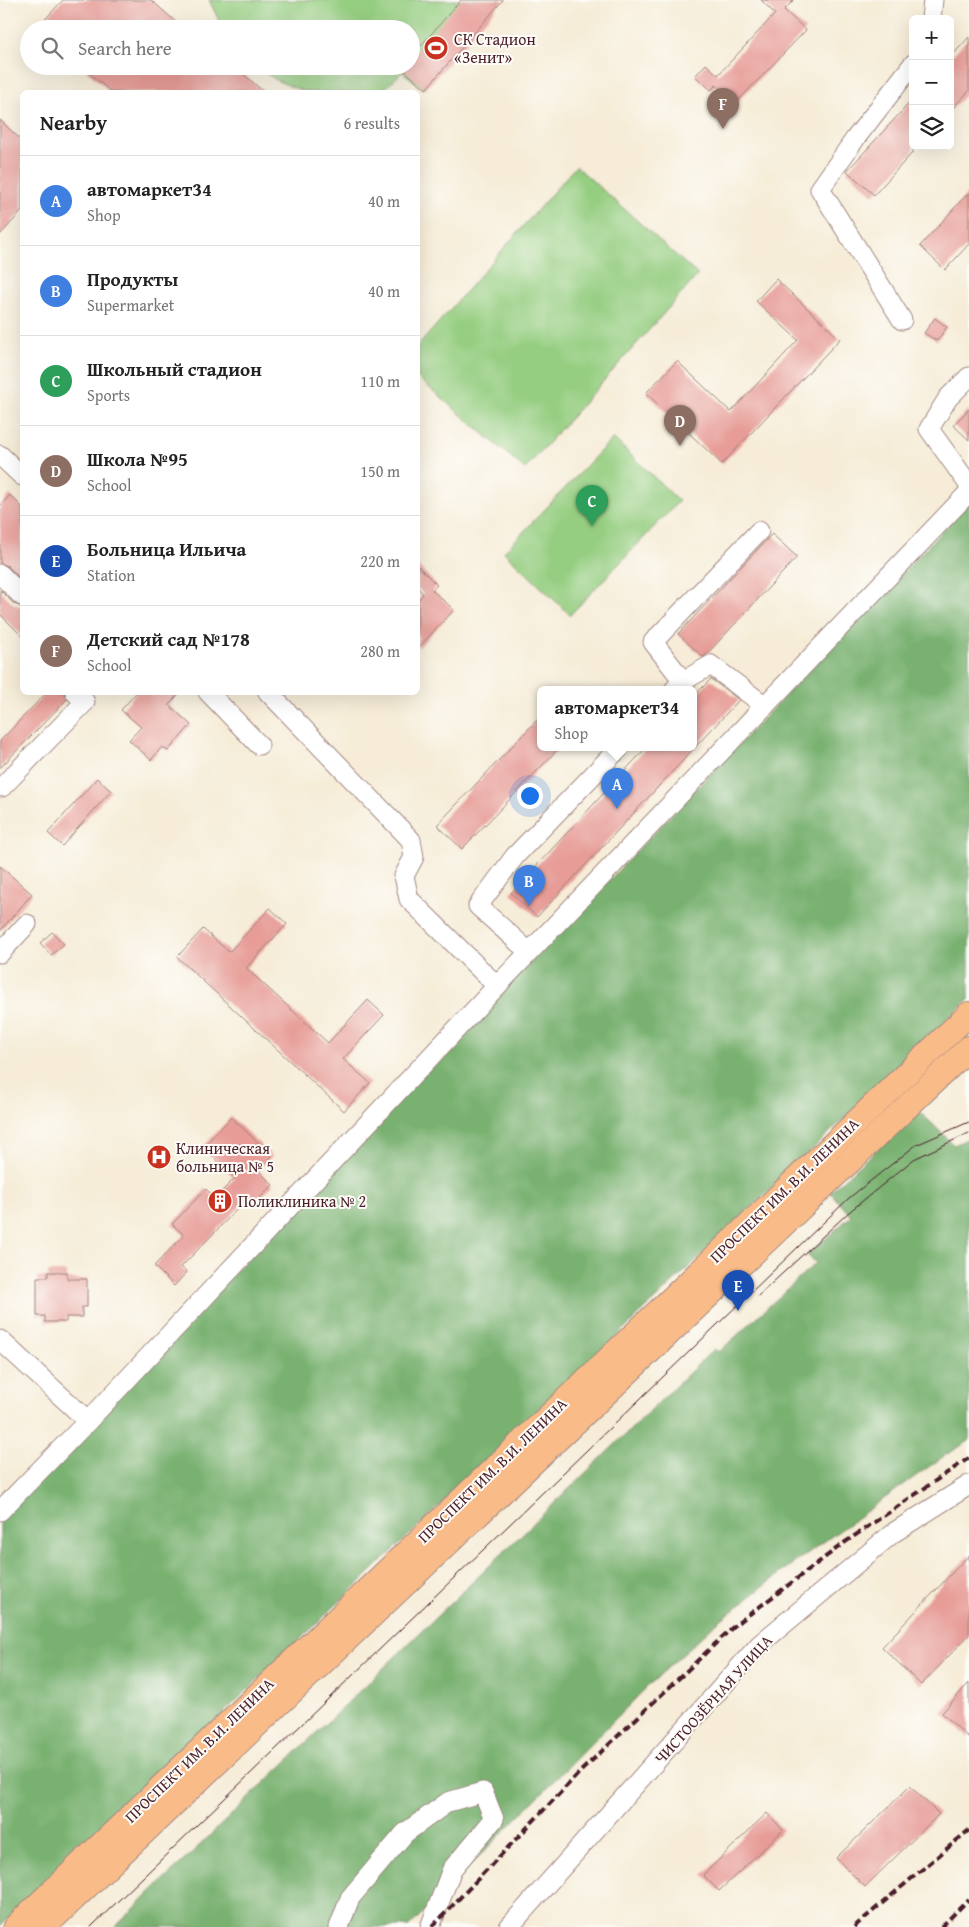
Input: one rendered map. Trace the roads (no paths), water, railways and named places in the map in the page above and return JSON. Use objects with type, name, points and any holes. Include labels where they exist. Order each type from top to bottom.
[{"type":"main road","name":"ПРОСПЕКТ ИМ. В.И. ЛЕНИНА","points":[[15,1927],[969,1014]]},
{"type":"main road","name":"ПРОСПЕКТ ИМ. В.И. ЛЕНИНА","points":[[44,1927],[969,1048]]},
{"type":"street","points":[[931,15],[933,0]]},
{"type":"street","points":[[902,320],[820,189],[855,139],[909,69]]},
{"type":"street","points":[[969,377],[948,398],[929,429],[969,485]]},
{"type":"street","points":[[0,455],[20,474]]},
{"type":"street","points":[[0,1511],[88,1421],[530,952],[969,492]]},
{"type":"street","points":[[759,530],[653,642],[679,685],[711,665],[765,706]]},
{"type":"street","points":[[0,574],[20,594]]},
{"type":"street","points":[[2,787],[85,702],[78,695]]},
{"type":"street","points":[[211,695],[259,745]]},
{"type":"street","points":[[271,695],[411,840],[414,857],[404,876],[409,899],[498,986]]},
{"type":"street","points":[[530,952],[478,906],[515,856],[616,751]]},
{"type":"street","points":[[0,953],[26,924]]},
{"type":"street","points":[[0,1340],[88,1421]]},
{"type":"street","name":"ЧИСТООЗЁРНАЯ УЛИЦА","points":[[509,1927],[760,1644],[893,1533],[969,1485]]},
{"type":"street","points":[[339,1927],[350,1898],[405,1833],[448,1802],[483,1792],[494,1819],[452,1869],[430,1927]]},
{"type":"tram line","points":[[91,1927],[849,1198],[916,1145],[969,1122]]},
{"type":"tram line","points":[[758,1296],[849,1212],[914,1159],[969,1133]]},
{"type":"railway","points":[[432,1927],[582,1770],[734,1626],[844,1543],[969,1458]]},
{"type":"railway","points":[[854,1927],[969,1830]]},
{"type":"railway","points":[[941,1927],[969,1899]]},
{"type":"place","name":"СК Стадион «Зенит»","points":[[436,48]]},
{"type":"place","name":"Детский сад №178","points":[[723,129]]},
{"type":"place","name":"Школа №95","points":[[680,446]]},
{"type":"place","name":"Школьный стадион","points":[[592,526]]},
{"type":"place","name":"автомаркет34","points":[[617,809]]},
{"type":"place","name":"Продукты","points":[[529,906]]},
{"type":"place","name":"Клиническая больница № 5","points":[[159,1157]]},
{"type":"place","name":"Поликлиника № 2","points":[[220,1201]]},
{"type":"place","name":"Больница Ильича","points":[[738,1311]]}]
